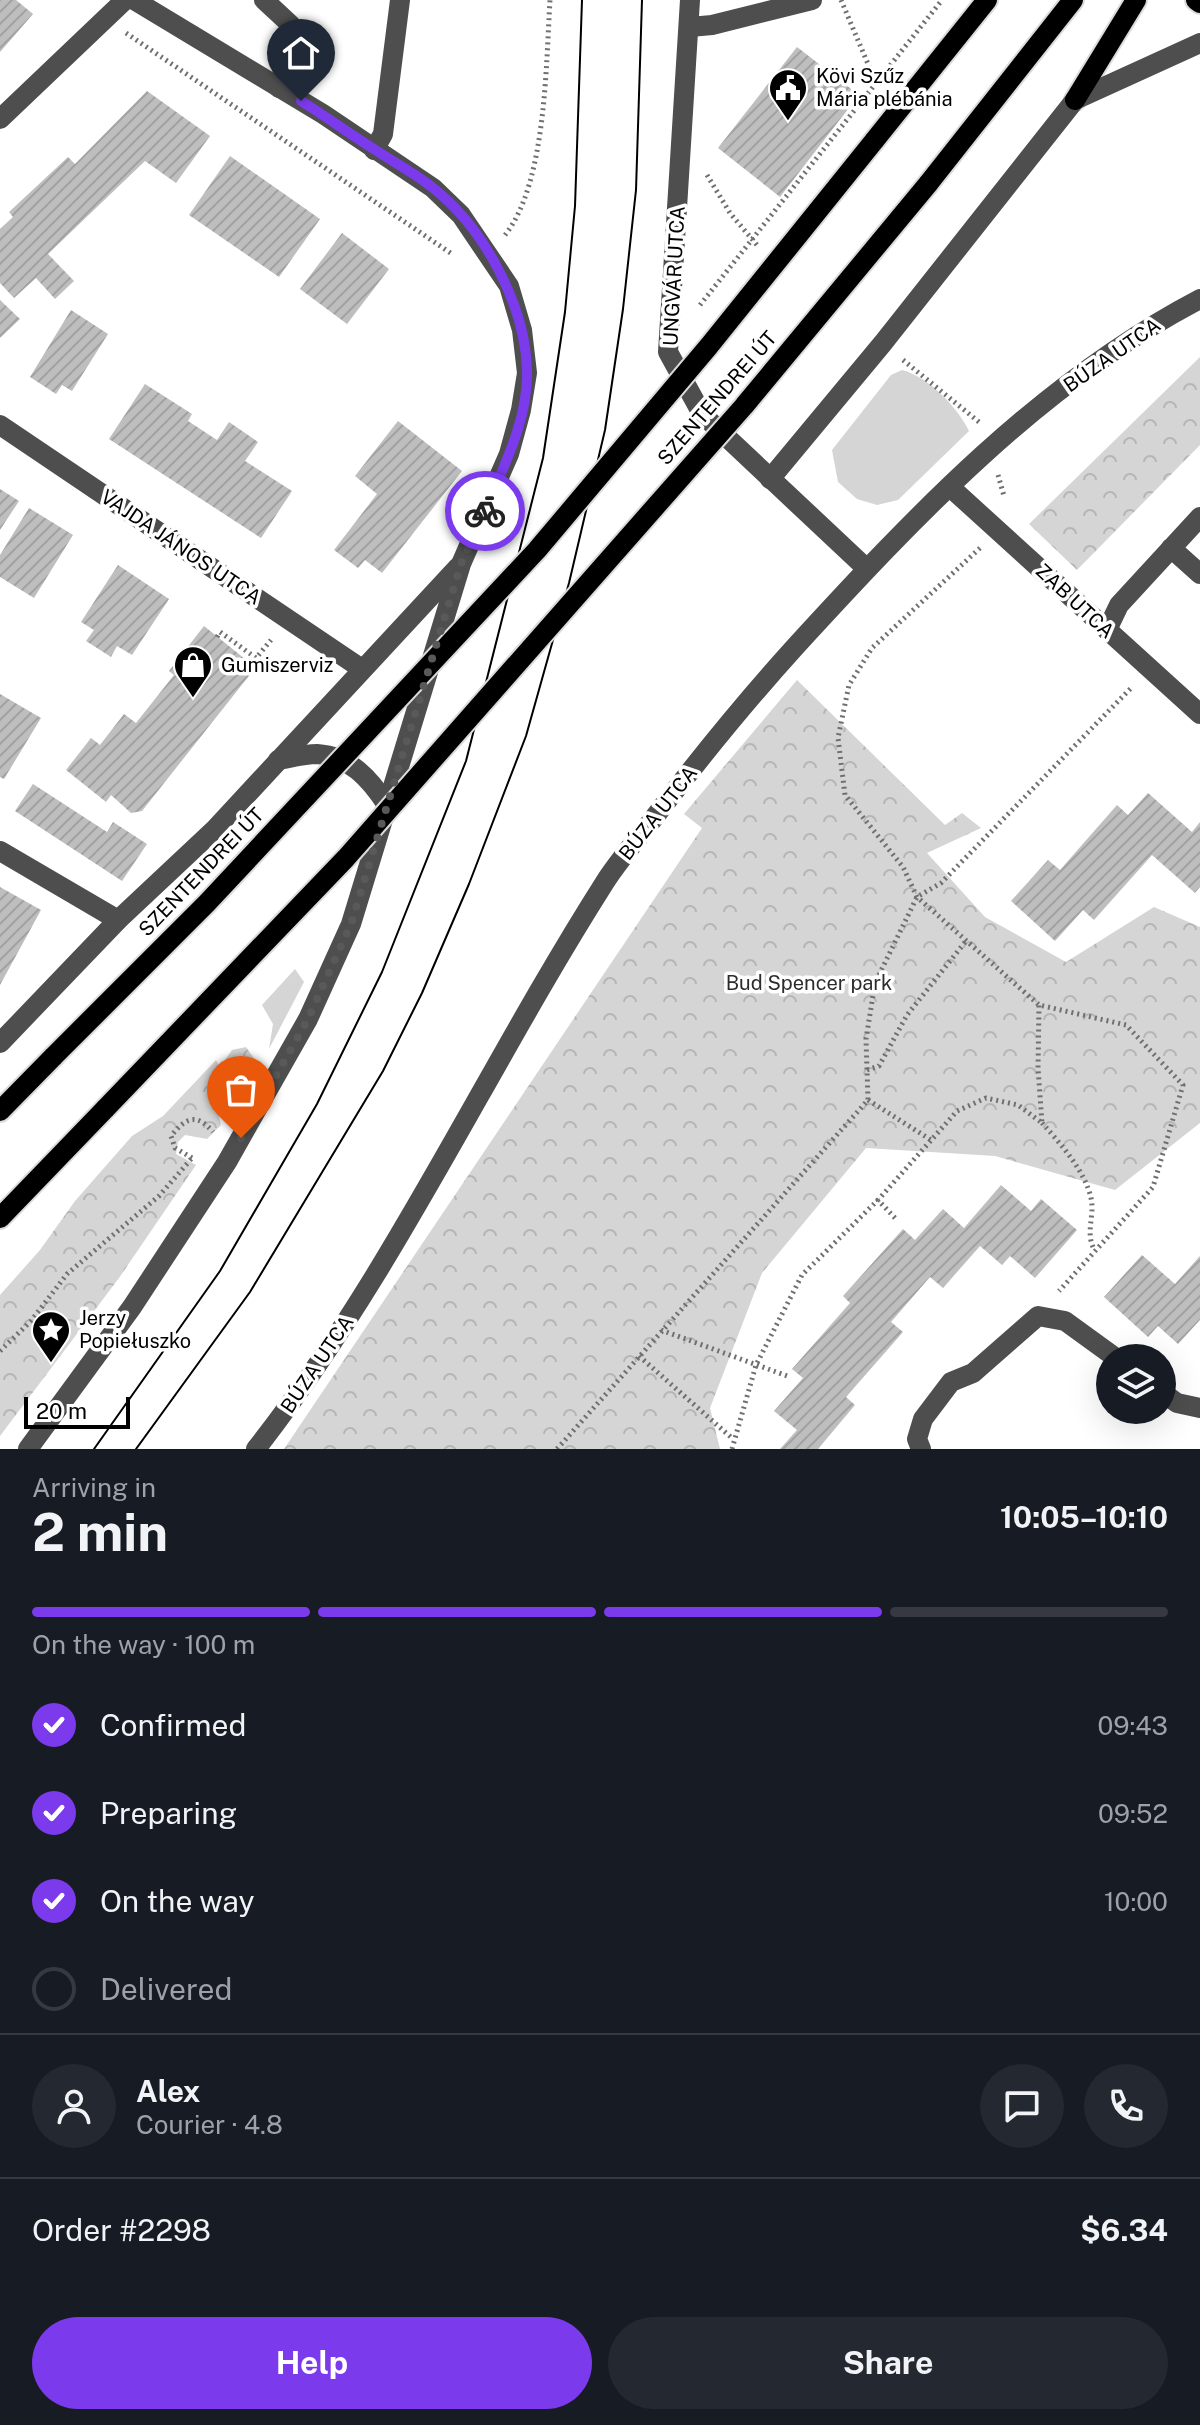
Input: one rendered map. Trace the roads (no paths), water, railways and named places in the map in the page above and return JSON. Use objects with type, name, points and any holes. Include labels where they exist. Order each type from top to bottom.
[{"type":"main road","name":"SZENTENDREI ÚT","points":[[0,1111],[207,903],[537,550],[709,346],[987,0]]},
{"type":"main road","name":"SZENTENDREI ÚT","points":[[0,1218],[377,823],[744,406],[928,184],[1073,0]]},
{"type":"main road","points":[[1075,100],[1136,0]]},
{"type":"street","points":[[0,119],[125,0]]},
{"type":"street","points":[[28,1449],[132,1307],[201,1202],[308,1019],[351,924],[461,564],[509,454],[527,373],[522,330],[509,286],[461,215],[433,188],[279,88],[134,0]]},
{"type":"street","points":[[264,0],[291,25],[296,60],[279,88]]},
{"type":"street","points":[[374,150],[383,134],[400,0]]},
{"type":"street","name":"UNGVÁR UTCA","points":[[690,0],[668,352],[702,414],[867,569]]},
{"type":"street","points":[[690,27],[712,25],[812,0]]},
{"type":"street","points":[[770,479],[883,343],[1075,100],[1200,43]]},
{"type":"street","name":"BÚZA UTCA","points":[[256,1449],[288,1409],[369,1286],[607,879],[732,717],[867,569],[989,449],[1099,359],[1154,323],[1200,299]]},
{"type":"street","name":"VAJDA JÁNOS UTCA","points":[[0,425],[362,669]]},
{"type":"street","name":"ZAB UTCA","points":[[950,487],[1200,714]]},
{"type":"street","points":[[1107,630],[1119,605],[1200,517]]},
{"type":"street","points":[[1171,548],[1200,574]]},
{"type":"street","points":[[0,1043],[118,920],[215,829],[461,564]]},
{"type":"street","points":[[278,760],[318,754],[353,765],[372,781],[387,805]]},
{"type":"street","points":[[0,851],[118,920]]},
{"type":"street","points":[[921,1449],[917,1439],[923,1419],[951,1382],[973,1373],[1038,1316],[1065,1321],[1097,1344]]},
{"type":"street","points":[[1176,1402],[1200,1408]]},
{"type":"tram line","points":[[94,1449],[220,1271],[317,1104],[382,972],[466,761],[543,458],[565,312],[575,206],[582,0]]},
{"type":"tram line","points":[[136,1449],[250,1292],[383,1071],[422,993],[469,884],[526,736],[569,583],[605,430],[636,190],[642,0]]},
{"type":"place","name":"Kövi Szűz Mária plébánia","points":[[788,122]]},
{"type":"place","name":"Gumiszerviz","points":[[193,699]]},
{"type":"place","name":"Jerzy Popiełuszko","points":[[51,1364]]},
{"type":"park label","name":"Bud Spencer park","points":[[809,983]]}]
